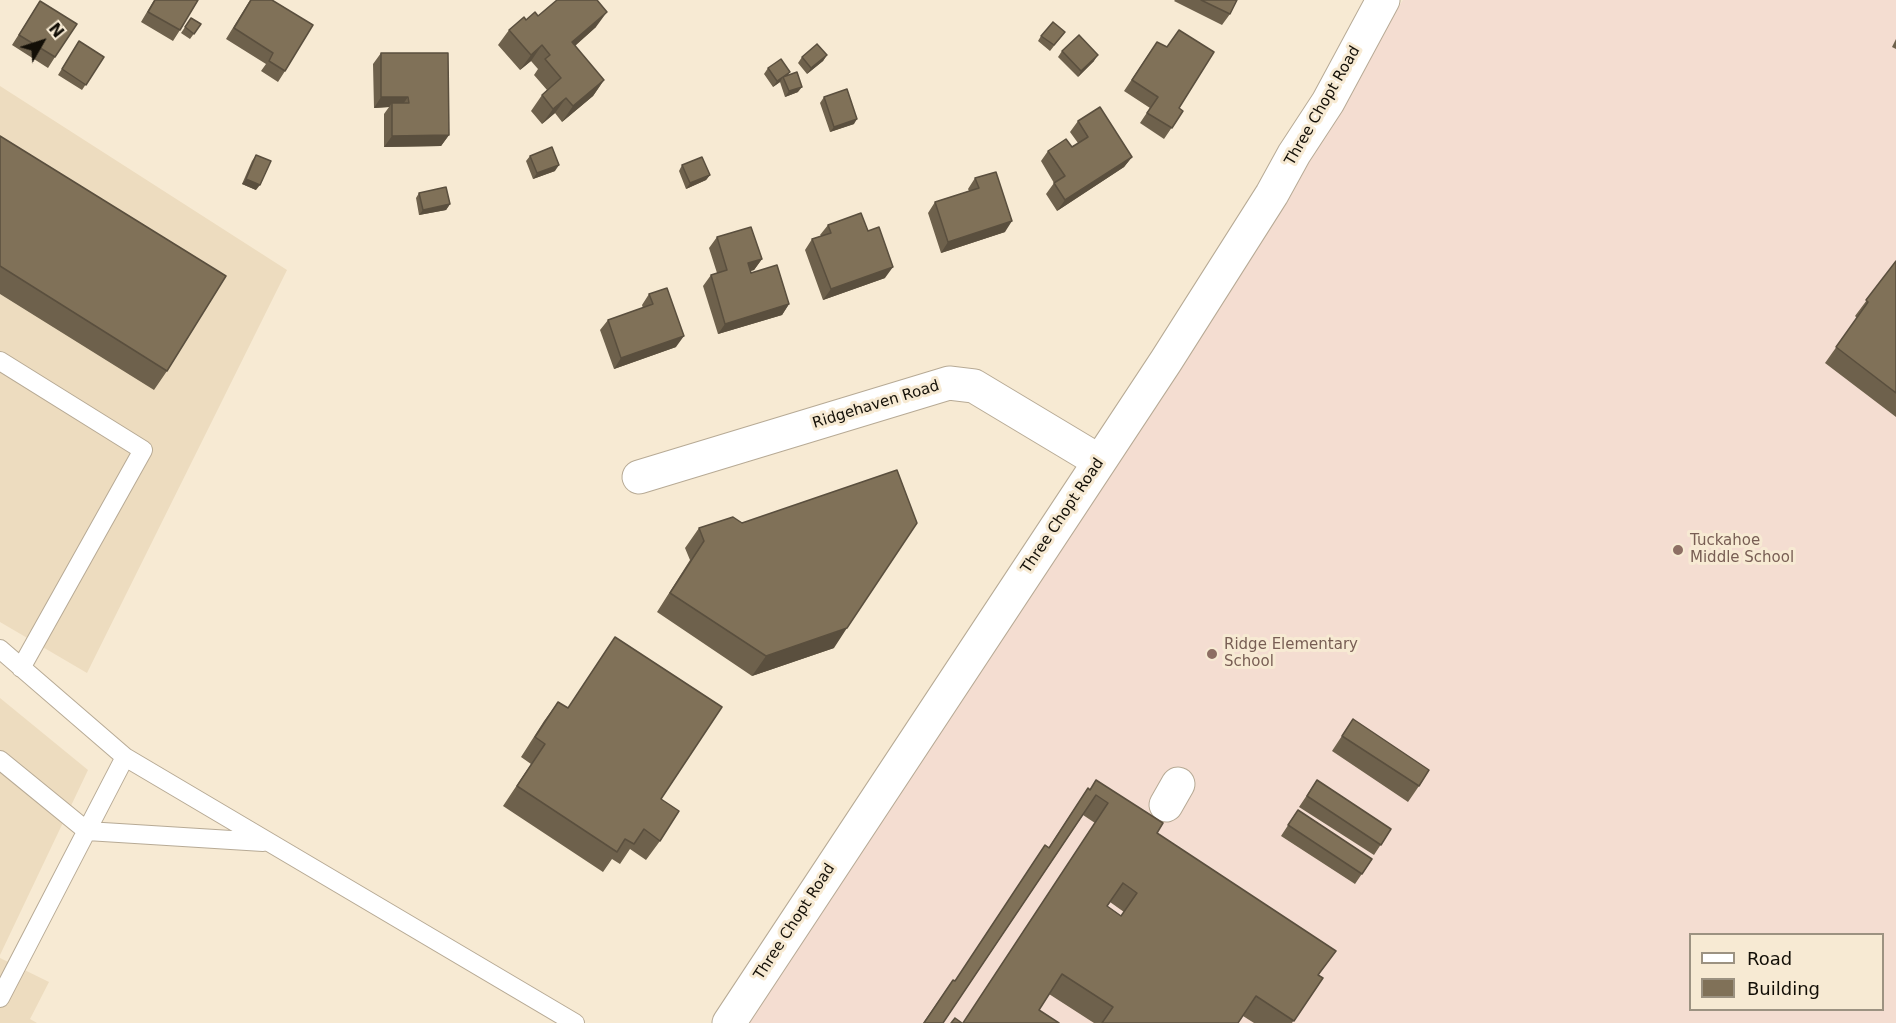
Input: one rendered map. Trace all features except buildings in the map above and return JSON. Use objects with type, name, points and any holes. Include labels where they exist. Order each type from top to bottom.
[{"type":"main road","name":"Three Chopt Road","points":[[729,1023],[1166,361],[1328,102],[1383,0]]},
{"type":"main road","name":"Ridgehaven Road","points":[[639,477],[949,383],[974,386],[1099,461]]},
{"type":"lane","points":[[0,362],[143,450],[21,668]]},
{"type":"lane","points":[[0,649],[125,757],[575,1023]]},
{"type":"lane","points":[[0,998],[125,757]]},
{"type":"lane","points":[[0,760],[87,831],[267,842]]},
{"type":"shaded area","points":[[1403,0],[1896,0],[1896,1023],[729,1023],[1272,194]]},
{"type":"shaded area","points":[[0,86],[287,270],[87,673],[0,622]]},
{"type":"shaded area","points":[[0,698],[88,770],[0,955]]},
{"type":"shaded area","points":[[0,958],[49,982],[30,1019],[37,1023],[0,1023]]},
{"type":"place","name":"Tuckahoe Middle School","points":[[1678,550]]},
{"type":"place","name":"Ridge Elementary School","points":[[1212,654]]}]
